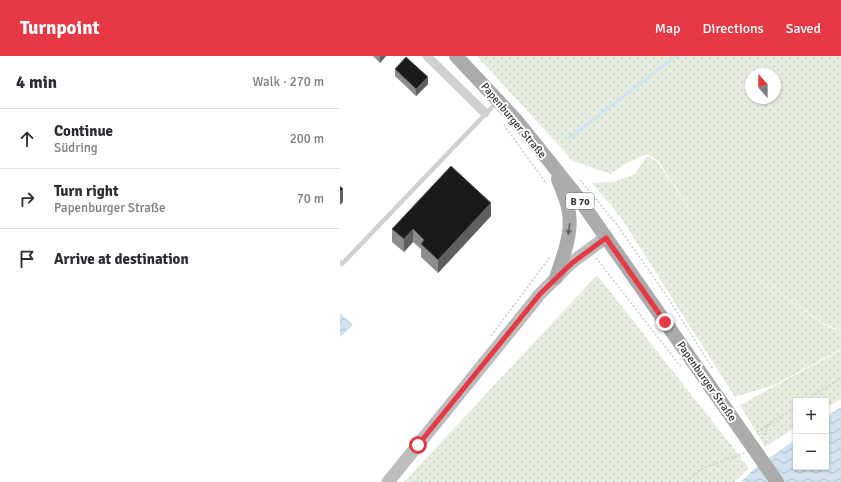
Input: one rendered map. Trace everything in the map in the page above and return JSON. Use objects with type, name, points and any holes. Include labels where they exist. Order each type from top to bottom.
[{"type":"main road","name":"Papenburger Straße","points":[[456,56],[518,121],[577,196],[751,440],[777,482]]},
{"type":"main road","points":[[552,165],[569,209],[570,222],[564,255],[556,278]]},
{"type":"main road","points":[[388,482],[520,317],[556,278],[590,248],[606,238]]},
{"type":"street","points":[[427,56],[485,113]]},
{"type":"lane","points":[[341,264],[498,100]]},
{"type":"path","points":[[500,120],[548,185]]},
{"type":"path","points":[[606,209],[668,298],[713,369]]},
{"type":"path","points":[[601,266],[685,372]]},
{"type":"path","points":[[810,398],[841,378]]},
{"type":"path","points":[[686,482],[703,468],[744,453],[751,440],[772,422],[793,409]]},
{"type":"path","points":[[761,442],[767,428],[772,422]]},
{"type":"shaded area","points":[[477,56],[841,56],[841,330],[826,325],[749,271],[826,326],[841,331],[841,349],[774,385],[735,397],[620,216],[592,183],[613,182],[635,174],[647,156],[657,162],[696,218],[658,161],[647,154],[627,163],[610,174],[573,161]]},
{"type":"shaded area","points":[[597,275],[749,468],[734,482],[404,482]]},
{"type":"shaded area","points":[[841,350],[841,399],[829,406],[829,398],[793,398],[793,429],[765,447],[740,405]]},
{"type":"water","points":[[340,313],[353,325],[340,337]]},
{"type":"water","points":[[841,407],[841,482],[741,482],[755,468],[793,441],[793,470],[829,470],[829,415]]},
{"type":"building","points":[[406,57],[428,77],[416,89],[395,69]]},
{"type":"building","points":[[451,166],[491,203],[438,260],[421,244],[424,240],[413,229],[404,239],[392,229]]},
{"type":"waterway","points":[[569,138],[676,56]]},
{"type":"route","points":[[418,445],[540,294],[572,263],[590,248],[606,238],[665,322]]}]
